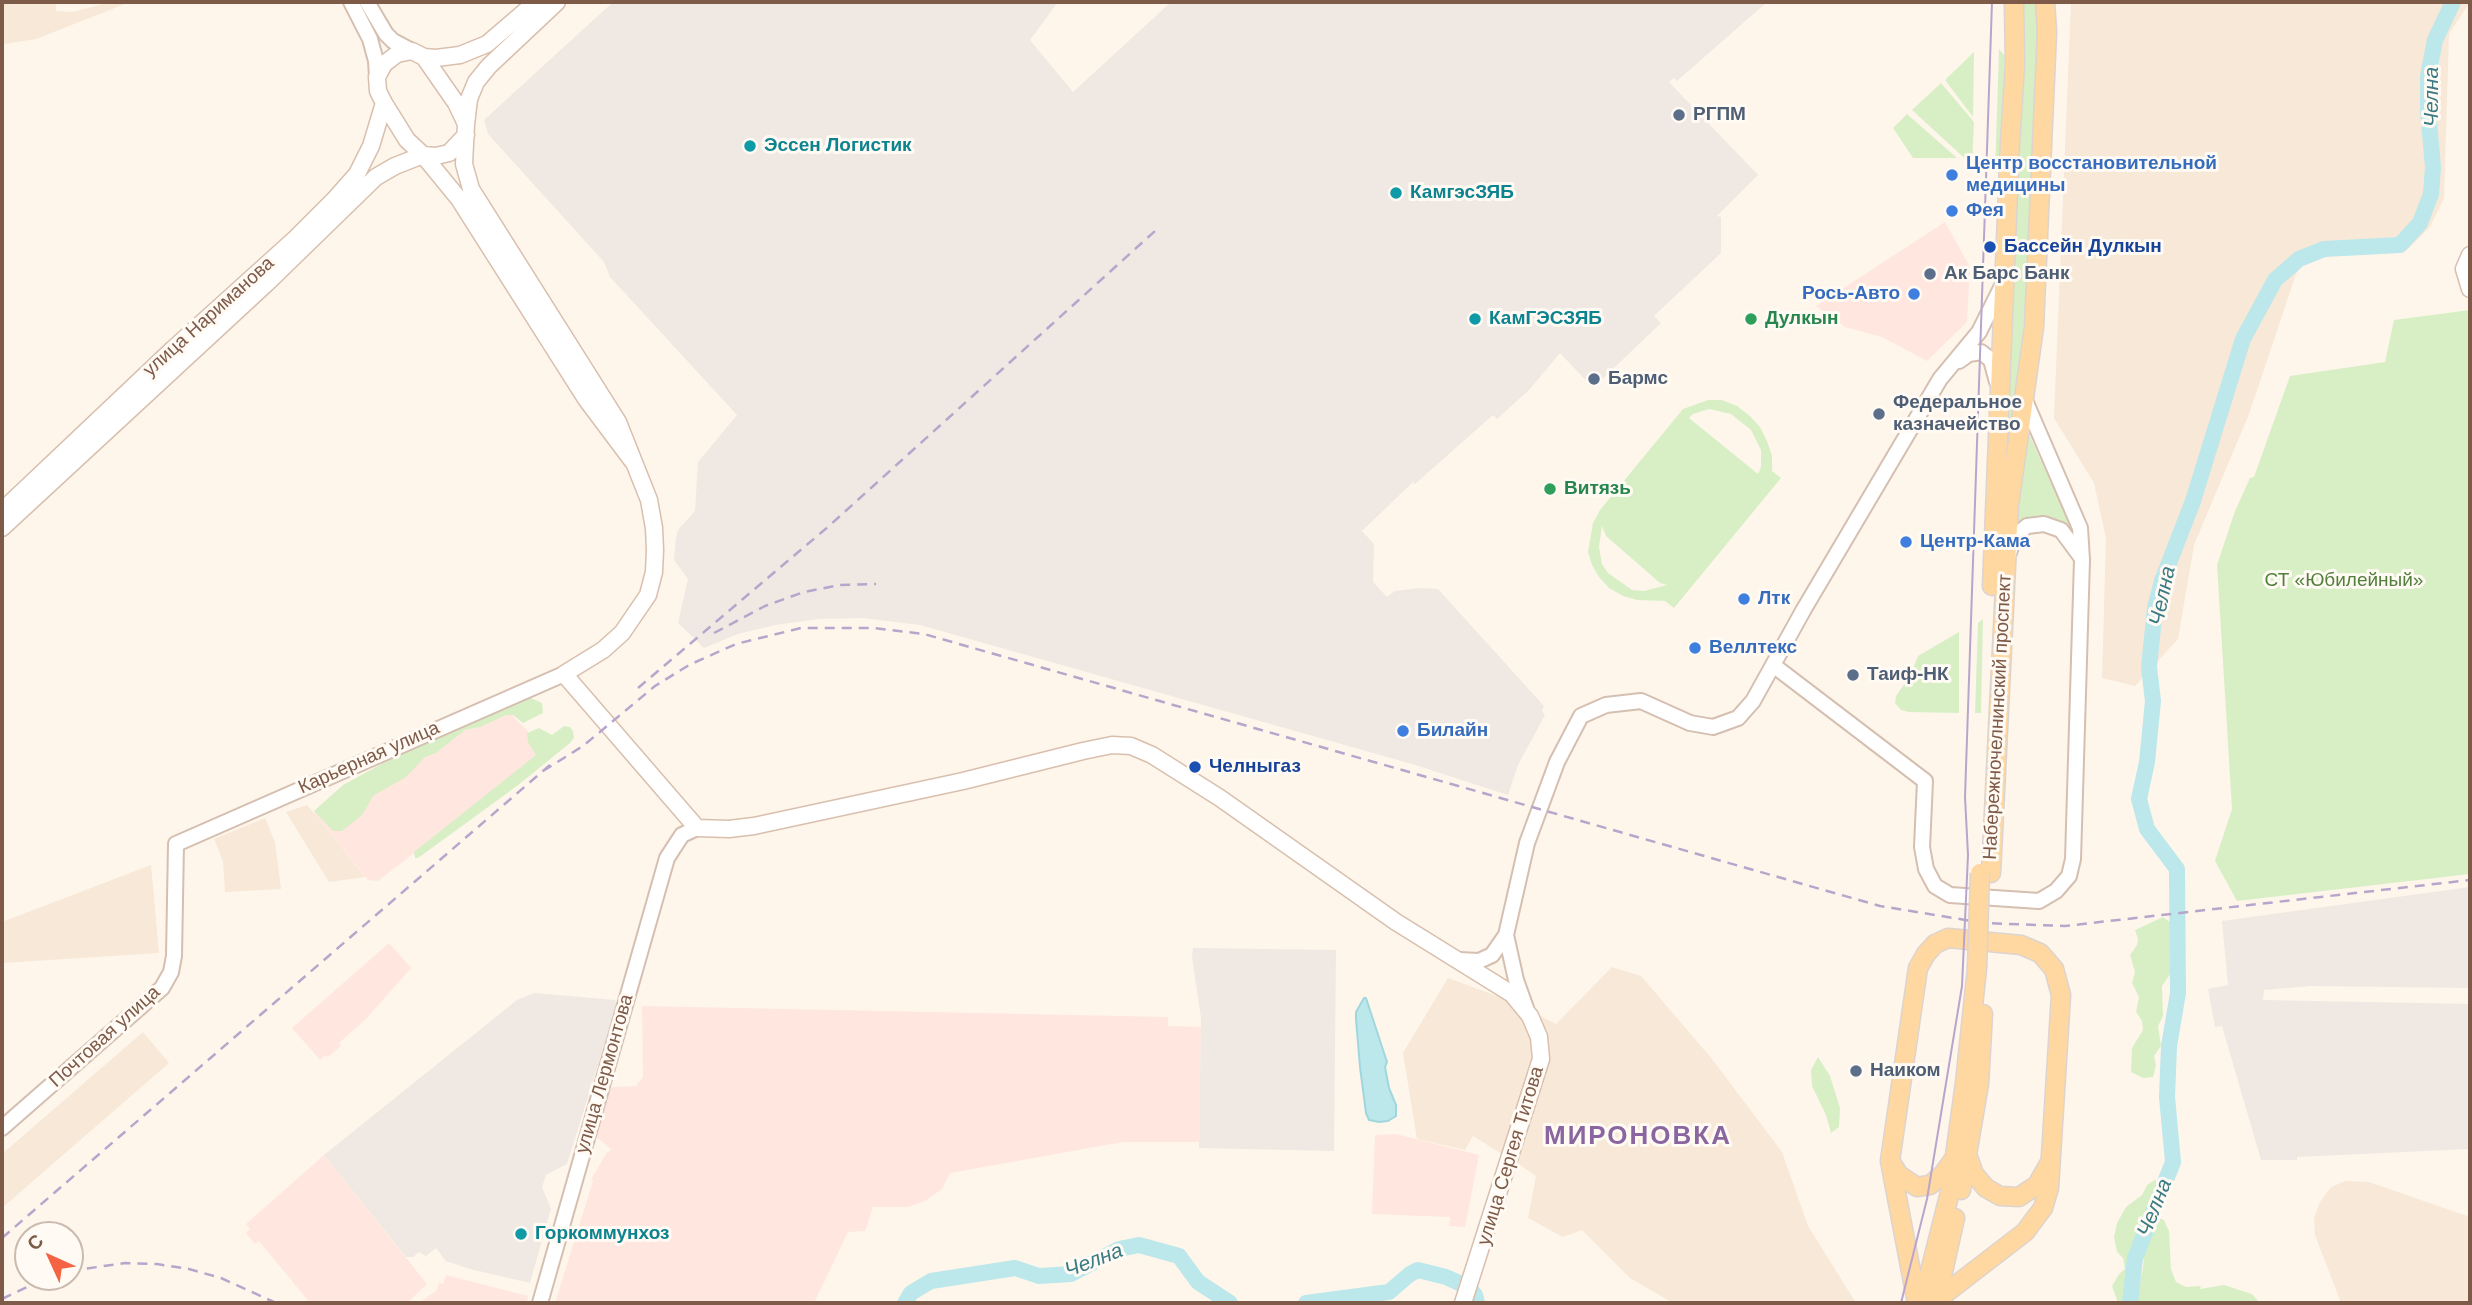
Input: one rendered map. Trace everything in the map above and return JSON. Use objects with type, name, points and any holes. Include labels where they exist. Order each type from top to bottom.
[{"type":"main road","points":[[536,2],[487,44],[460,55],[436,58],[418,54],[397,54],[380,70],[377,77],[378,90],[407,140],[459,199],[586,399],[634,463]]},
{"type":"main road","points":[[557,2],[489,66],[476,82],[469,99],[464,164],[471,189],[618,422],[649,500],[654,528],[654,572],[648,595],[622,633],[603,650],[564,674],[696,828],[729,829],[754,826],[962,781],[1083,751],[1131,746],[1152,755],[1220,798],[1396,922],[1512,994],[1526,1008]]},
{"type":"main road","name":"Набережночелнинский проспект","points":[[1928,1302],[1961,1158],[1982,969],[2000,391],[2015,64],[2014,2]]},
{"type":"main road","name":"Набережночелнинский проспект","points":[[1985,873],[2009,505],[2034,327],[2047,32],[2045,2]]},
{"type":"main road","points":[[418,54],[446,86],[466,129]]},
{"type":"main road","name":"улица Нариманова","points":[[2,511],[334,200],[357,174],[371,146],[384,103]]},
{"type":"main road","name":"улица Нариманова","points":[[2,528],[267,283],[376,177],[423,155],[449,153],[466,129]]},
{"type":"main road","points":[[2470,255],[2464,269],[2470,289]]},
{"type":"main road","points":[[1948,939],[2021,945],[2040,953],[2054,969],[2061,995],[2049,1188],[2043,1208],[2025,1232],[1928,1302],[1890,1161],[1918,968],[1926,954],[1935,944],[1948,939]]},
{"type":"main road","name":"улица Сергея Титова","points":[[1463,1303],[1539,1070],[1542,1048],[1526,1008]]},
{"type":"main road","points":[[1890,1161],[1899,1175],[1917,1187],[1930,1185],[1961,1158],[1986,1188],[2000,1196],[2019,1197],[2037,1185],[2050,1161]]},
{"type":"street","points":[[351,2],[370,39],[377,77]]},
{"type":"street","points":[[367,2],[386,34],[393,41],[418,54]]},
{"type":"street","points":[[1459,960],[1479,961],[1492,955],[1506,935],[1527,843],[1557,762],[1581,716],[1606,705],[1641,701],[1690,723],[1713,727],[1738,718],[1753,701],[1940,379],[1979,332],[2005,278]]},
{"type":"street","points":[[1952,365],[1969,354],[1981,352],[1991,360],[2000,391]]},
{"type":"street","points":[[1773,665],[1925,781],[1922,847],[1926,869],[1936,886],[1950,895],[2039,901],[2056,891],[2069,876],[2073,859],[2082,560],[2080,528],[2024,398]]},
{"type":"street","points":[[2005,567],[2014,537],[2027,526],[2044,524],[2062,530],[2082,560]]},
{"type":"street","name":"Карьерная улица","points":[[176,844],[564,674]]},
{"type":"street","name":"улица Лермонтова","points":[[540,1303],[667,858],[682,835],[696,828]]},
{"type":"street","name":"Почтовая улица","points":[[2,1128],[162,988],[171,972],[174,956],[176,844]]},
{"type":"street","points":[[1506,935],[1516,980],[1526,1008]]},
{"type":"shaded area","points":[[2,2],[56,2],[56,11],[73,12],[110,2],[130,2],[36,39],[4,44]]},
{"type":"shaded area","points":[[613,2],[1058,2],[1030,40],[1073,92],[1171,2],[1765,2],[1677,81],[1674,78],[1669,82],[1758,175],[1717,216],[1721,217],[1721,253],[1654,316],[1661,323],[1593,388],[1560,353],[1529,390],[1497,419],[1493,415],[1415,484],[1413,482],[1362,531],[1374,544],[1373,582],[1387,597],[1395,591],[1438,589],[1544,706],[1542,711],[1545,715],[1518,765],[1508,795],[1412,764],[920,625],[863,618],[819,619],[775,625],[738,634],[704,648],[678,623],[688,579],[674,560],[676,538],[678,530],[695,511],[698,462],[737,415],[610,277],[604,262],[488,134],[484,120]]},
{"type":"shaded area","points":[[2071,2],[2470,2],[2449,34],[2444,198],[2430,227],[2409,248],[2314,248],[2296,274],[2249,414],[2194,545],[2178,639],[2135,686],[2102,678],[2106,538],[2094,483],[2054,418]]},
{"type":"shaded area","points":[[1945,222],[1970,267],[1967,322],[1927,361],[1882,337],[1845,327],[1816,306]]},
{"type":"shaded area","points":[[504,712],[512,715],[546,751],[378,881],[368,880],[314,813],[396,763]]},
{"type":"shaded area","points":[[307,805],[365,877],[329,882],[286,812]]},
{"type":"shaded area","points":[[265,818],[275,842],[281,889],[225,892],[223,861],[214,839]]},
{"type":"shaded area","points":[[151,865],[159,953],[2,963],[2,922]]},
{"type":"shaded area","points":[[2470,887],[2470,988],[2311,986],[2264,990],[2263,1000],[2470,1004],[2470,1149],[2261,1160],[2222,1026],[2215,1027],[2208,989],[2228,985],[2222,921]]},
{"type":"shaded area","points":[[389,943],[411,968],[366,1019],[339,1043],[341,1046],[320,1060],[292,1028]]},
{"type":"shaded area","points":[[1193,948],[1336,950],[1334,1151],[1199,1148],[1201,1018]]},
{"type":"shaded area","name":"МИРОНОВКА","points":[[1612,967],[1641,976],[1712,1059],[1782,1152],[1808,1226],[1856,1303],[1673,1303],[1630,1278],[1582,1230],[1563,1237],[1528,1218],[1536,1176],[1523,1167],[1473,1136],[1465,1150],[1417,1139],[1403,1053],[1448,978],[1513,1002],[1556,1024]]},
{"type":"shaded area","points":[[534,993],[615,1000],[617,1005],[567,1164],[546,1175],[542,1187],[551,1209],[530,1283],[446,1261],[436,1248],[426,1256],[419,1252],[413,1257],[406,1257],[324,1155],[517,1000]]},
{"type":"shaded area","points":[[642,1006],[1168,1017],[1168,1026],[1201,1027],[1199,1142],[1123,1142],[950,1173],[942,1189],[925,1201],[908,1207],[873,1207],[865,1231],[848,1232],[814,1303],[555,1303],[593,1181],[591,1180],[611,1149],[594,1135],[608,1090],[613,1087],[636,1086],[643,1077]]},
{"type":"shaded area","points":[[143,1032],[169,1063],[2,1208],[2,1154]]},
{"type":"shaded area","points":[[1396,1134],[1479,1155],[1465,1227],[1449,1226],[1450,1217],[1372,1214],[1375,1135]]},
{"type":"shaded area","points":[[324,1155],[427,1284],[407,1303],[310,1303],[259,1241],[255,1244],[246,1233],[250,1229],[246,1224]]},
{"type":"shaded area","points":[[2346,1181],[2369,1182],[2470,1217],[2470,1303],[2341,1303],[2315,1235],[2314,1218],[2320,1202],[2331,1187]]},
{"type":"shaded area","points":[[446,1275],[528,1296],[527,1303],[419,1303],[437,1290],[439,1283],[443,1284]]},
{"type":"green space","points":[[2019,2],[2037,2],[2038,26],[2024,325],[2000,496],[2017,184],[2021,67]]},
{"type":"green space","points":[[1999,49],[2005,56],[2000,173],[1995,172]]},
{"type":"green space","points":[[1974,52],[1973,117],[1945,80]]},
{"type":"green space","points":[[1941,83],[1974,122],[1972,165],[1912,110]]},
{"type":"green space","points":[[1907,114],[1957,158],[1913,158],[1893,128]]},
{"type":"green space","name":"СТ «Юбилейный»","points":[[2470,310],[2470,874],[2237,901],[2215,861],[2232,809],[2217,565],[2235,511],[2250,478],[2254,477],[2290,376],[2385,362],[2394,320]]},
{"type":"green space","points":[[1708,400],[1722,400],[1737,406],[1760,427],[1772,456],[1772,471],[1781,478],[1674,608],[1665,601],[1637,600],[1609,588],[1592,565],[1588,552],[1593,523],[1600,510],[1683,409]],"holes":[[[1709,409],[1731,414],[1751,430],[1761,450],[1761,467],[1758,474],[1689,418]],[[1602,526],[1606,536],[1660,583],[1667,585],[1644,591],[1632,590],[1608,573],[1602,564],[1599,547]]]},
{"type":"green space","points":[[2028,432],[2075,537],[2062,526],[2011,534]]},
{"type":"green space","points":[[1983,619],[1981,713],[1975,713],[1978,623]]},
{"type":"green space","points":[[1959,632],[1959,713],[1901,710],[1895,703],[1896,696],[1910,676],[1918,656]]},
{"type":"green space","points":[[531,698],[542,703],[543,713],[523,723],[513,715],[506,715],[480,727],[465,730],[436,753],[425,757],[406,777],[373,796],[362,815],[342,831],[333,831],[314,811],[343,785],[400,754]]},
{"type":"green space","points":[[564,726],[573,731],[574,738],[570,743],[517,786],[415,858],[414,852],[536,755],[528,742],[527,733],[539,728],[552,735]]},
{"type":"green space","points":[[2163,917],[2171,923],[2171,973],[2162,986],[2163,1016],[2158,1026],[2161,1046],[2154,1056],[2156,1065],[2153,1077],[2143,1078],[2131,1072],[2132,1048],[2143,1030],[2142,1021],[2136,1012],[2139,997],[2132,983],[2135,972],[2130,955],[2137,945],[2135,930]]},
{"type":"green space","points":[[1818,1057],[1830,1076],[1840,1108],[1839,1127],[1831,1133],[1826,1115],[1812,1086],[1811,1070]]},
{"type":"green space","points":[[2156,1179],[2156,1191],[2141,1222],[2131,1269],[2137,1278],[2135,1287],[2127,1288],[2126,1303],[2116,1303],[2112,1286],[2125,1269],[2114,1237],[2117,1223],[2126,1207],[2142,1195],[2147,1185]]},
{"type":"green space","points":[[2159,1218],[2164,1220],[2169,1231],[2171,1269],[2176,1282],[2186,1287],[2201,1286],[2200,1289],[2224,1285],[2252,1294],[2260,1303],[2136,1303],[2144,1253]]},
{"type":"water","points":[[1364,998],[1387,1062],[1385,1067],[1389,1088],[1396,1105],[1396,1116],[1388,1121],[1369,1120],[1366,1113],[1356,1019],[1356,1012]]},
{"type":"waterway","name":"Челна","points":[[2130,1303],[2135,1258],[2173,1162],[2167,1097],[2169,1046],[2178,993],[2177,869],[2147,829],[2139,799],[2147,762],[2153,701],[2149,667],[2155,608],[2162,581],[2193,501],[2243,339],[2275,280],[2299,259],[2324,249],[2400,245],[2420,223],[2431,194],[2433,167],[2428,76],[2435,40],[2453,2]]},
{"type":"waterway","name":"Челна","points":[[905,1303],[911,1293],[931,1281],[1015,1268],[1039,1276],[1071,1274],[1119,1249],[1139,1245],[1179,1256],[1198,1282],[1230,1303]]},
{"type":"waterway","name":"Челна","points":[[1306,1303],[1389,1292],[1418,1270],[1446,1277],[1468,1287],[1475,1295],[1477,1303]]},
{"type":"tram line","points":[[1901,1303],[1927,1199],[1962,986],[1968,855],[1965,797],[1992,2]]},
{"type":"railway","points":[[638,688],[829,526],[1155,231]]},
{"type":"railway","points":[[714,633],[765,606],[804,592],[840,585],[876,584]]},
{"type":"railway","points":[[543,771],[583,746],[655,686],[689,665],[736,644],[801,628],[874,628],[924,634],[1880,906],[1984,923],[2065,926],[2470,880]]},
{"type":"railway","points":[[2,1238],[551,764]]},
{"type":"railway","points":[[84,1269],[125,1263],[189,1269],[221,1278],[276,1303]]},
{"type":"railway","points":[[2,1299],[19,1291]]},
{"type":"place","name":"РГПМ","points":[[1679,115]]},
{"type":"place","name":"Эссен Логистик","points":[[750,146]]},
{"type":"place","name":"Центр восстановительной медицины","points":[[1952,175]]},
{"type":"place","name":"КамгэсЗЯБ","points":[[1396,193]]},
{"type":"place","name":"Фея","points":[[1952,211]]},
{"type":"place","name":"Бассейн Дулкын","points":[[1990,247]]},
{"type":"place","name":"Ак Барс Банк","points":[[1930,274]]},
{"type":"place","name":"Рось-Авто","points":[[1914,294]]},
{"type":"place","name":"КамГЭСЗЯБ","points":[[1475,319]]},
{"type":"place","name":"Дулкын","points":[[1751,319]]},
{"type":"place","name":"Бармс","points":[[1594,379]]},
{"type":"place","name":"Федеральное казначейство","points":[[1879,414]]},
{"type":"place","name":"Витязь","points":[[1550,489]]},
{"type":"place","name":"Центр-Кама","points":[[1906,542]]},
{"type":"place","name":"Лтк","points":[[1744,599]]},
{"type":"place","name":"Веллтекс","points":[[1695,648]]},
{"type":"place","name":"Таиф-НК","points":[[1853,675]]},
{"type":"place","name":"Билайн","points":[[1403,731]]},
{"type":"place","name":"Челныгаз","points":[[1195,767]]},
{"type":"place","name":"Наиком","points":[[1856,1071]]},
{"type":"place","name":"Горкоммунхоз","points":[[521,1234]]},
{"type":"district","name":"МИРОНОВКА","points":[[1638,1137]]}]
